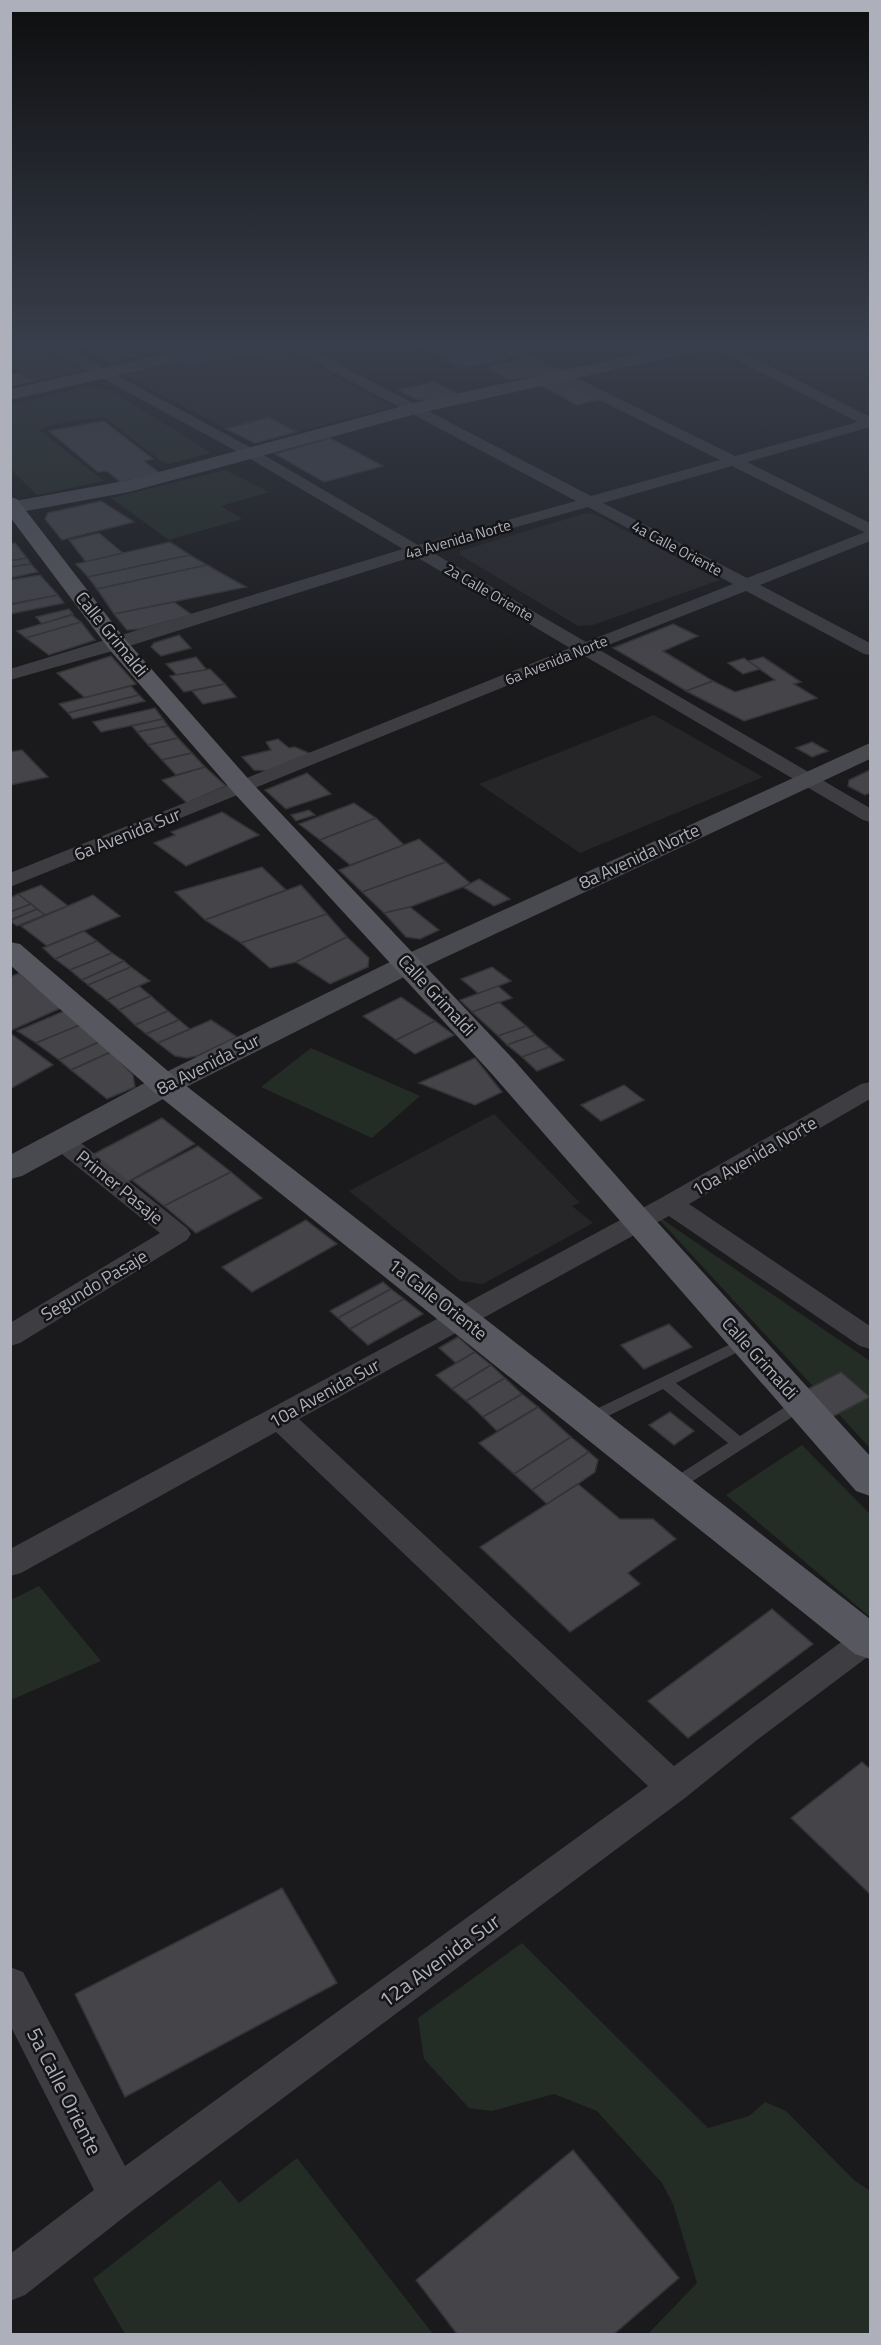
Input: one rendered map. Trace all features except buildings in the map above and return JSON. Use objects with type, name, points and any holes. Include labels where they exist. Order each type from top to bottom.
[{"type":"main road","name":"Calle Grimaldi","points":[[12,506],[117,644],[243,788],[502,1066],[637,1221],[870,1481]]},
{"type":"main road","name":"1a Calle Oriente","points":[[10,950],[165,1085],[869,1641]]},
{"type":"street","points":[[12,506],[129,486],[250,454]]},
{"type":"street","name":"2a Calle Oriente","points":[[253,454],[870,816]]},
{"type":"street","name":"4a Calle Oriente","points":[[500,454],[870,650]]},
{"type":"street","points":[[720,454],[870,529]]},
{"type":"street","name":"4a Avenida Norte","points":[[10,675],[417,550],[751,454]]},
{"type":"street","name":"6a Avenida Norte","points":[[243,788],[586,648],[870,536]]},
{"type":"street","name":"8a Avenida Norte","points":[[408,964],[870,750]]},
{"type":"street","name":"6a Avenida Sur","points":[[10,881],[243,788]]},
{"type":"street","name":"8a Avenida Sur","points":[[10,1169],[165,1085],[408,964]]},
{"type":"street","name":"10a Avenida Norte","points":[[637,1221],[870,1089]]},
{"type":"street","name":"Primer Pasaje","points":[[62,1141],[178,1233]]},
{"type":"street","points":[[670,1204],[870,1339]]},
{"type":"street","name":"10a Avenida Sur","points":[[10,1564],[637,1221]]},
{"type":"street","name":"Segundo Pasaje","points":[[10,1335],[178,1233]]},
{"type":"street","points":[[279,1418],[673,1787]]},
{"type":"street","name":"12a Avenida Sur","points":[[10,2280],[119,2196],[673,1787],[745,1730],[869,1641]]},
{"type":"street","name":"5a Calle Oriente","points":[[10,1985],[119,2196]]},
{"type":"lane","points":[[589,1419],[746,1342]]},
{"type":"lane","points":[[665,1382],[739,1444]]},
{"type":"lane","points":[[673,1486],[801,1404]]},
{"type":"shaded area","points":[[11,454],[70,454],[104,481],[37,495],[11,469]]},
{"type":"shaded area","points":[[152,454],[206,454],[169,464]]},
{"type":"shaded area","points":[[225,470],[269,492],[221,506],[242,519],[169,540],[111,498]]},
{"type":"shaded area","points":[[592,513],[720,580],[593,625],[578,626],[460,555],[460,551]]},
{"type":"shaded area","points":[[654,715],[763,777],[580,853],[479,784]]},
{"type":"shaded area","points":[[311,1048],[420,1096],[372,1138],[261,1087]]},
{"type":"shaded area","points":[[494,1114],[580,1203],[572,1206],[593,1223],[483,1284],[460,1281],[349,1191]]},
{"type":"shaded area","points":[[653,1213],[870,1361],[870,1448]]},
{"type":"shaded area","points":[[802,1445],[870,1514],[870,1617],[726,1495]]},
{"type":"shaded area","points":[[39,1586],[101,1661],[11,1700],[11,1600]]},
{"type":"shaded area","points":[[522,1943],[708,2128],[749,2116],[765,2102],[786,2111],[854,2180],[870,2191],[870,2334],[648,2334],[697,2283],[673,2204],[662,2183],[597,2111],[554,2094],[492,2111],[469,2108],[424,2059],[418,2018]]},
{"type":"shaded area","points":[[297,2158],[433,2334],[125,2334],[93,2279],[220,2180],[239,2203]]}]
